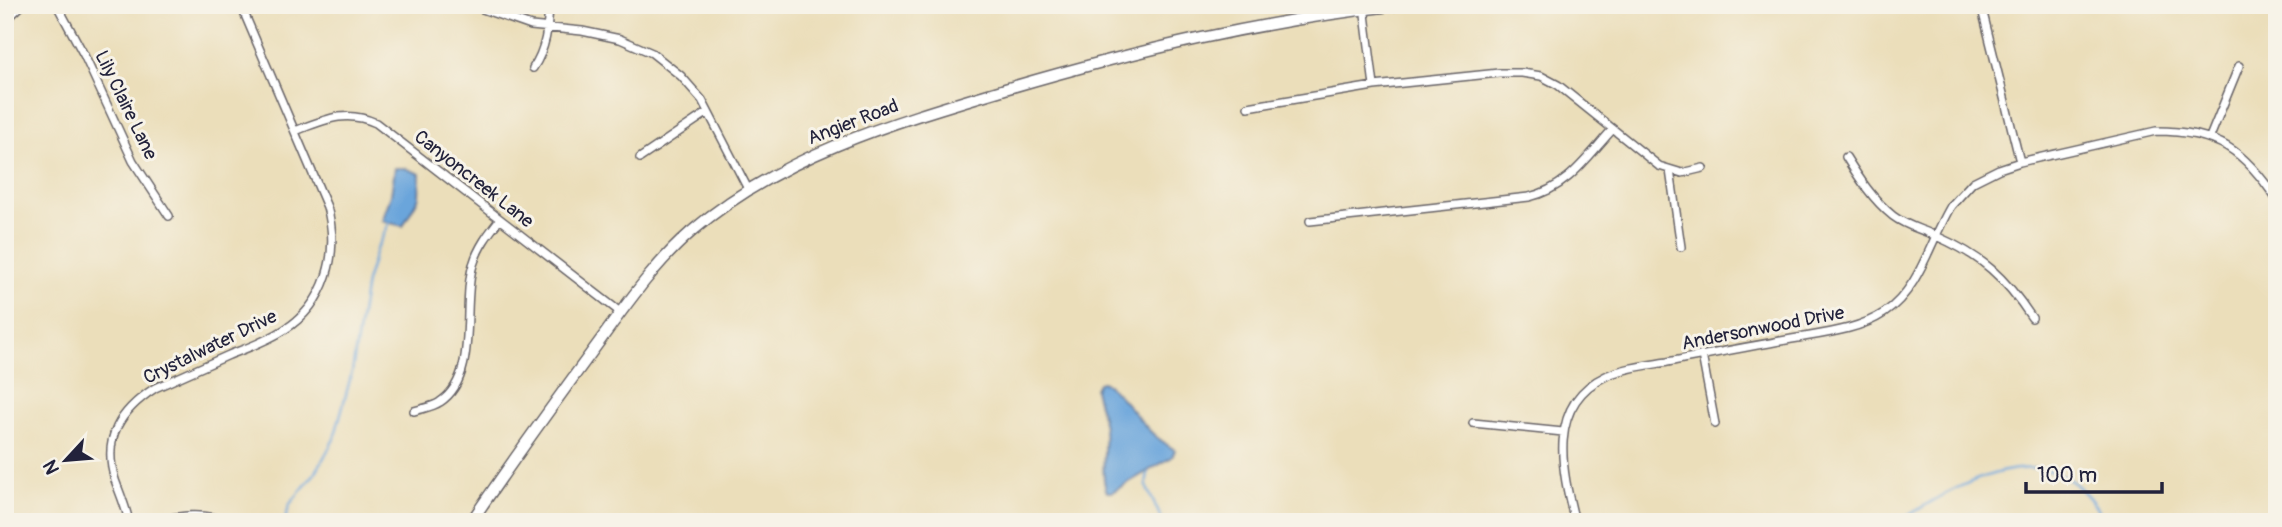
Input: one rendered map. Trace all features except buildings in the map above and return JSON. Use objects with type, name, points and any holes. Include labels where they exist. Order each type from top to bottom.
[{"type":"street","points":[[5,21],[22,5]]},
{"type":"street","name":"Lily Claire Lane","points":[[57,5],[84,55],[133,161],[169,216]]},
{"type":"street","points":[[471,5],[515,21],[547,28],[603,34],[634,44],[672,68],[690,85],[708,112],[749,191]]},
{"type":"street","points":[[533,68],[541,57],[549,5]]},
{"type":"street","name":"Angier Road","points":[[471,522],[532,431],[620,312],[680,242],[749,191],[810,156],[971,99],[1113,58],[1203,36],[1297,18],[1364,7],[1399,5]]},
{"type":"street","points":[[1981,5],[2020,162]]},
{"type":"street","points":[[1364,7],[1374,86]]},
{"type":"street","name":"Crystalwater Drive","points":[[129,522],[111,461],[114,433],[124,415],[141,397],[155,388],[284,330],[311,306],[327,275],[333,248],[332,225],[242,8]]},
{"type":"street","points":[[2210,137],[2239,66]]},
{"type":"street","points":[[1248,107],[1374,86],[1522,73],[1541,76],[1558,85],[1659,166],[1682,173],[1703,168]]},
{"type":"street","points":[[640,158],[708,112]]},
{"type":"street","name":"Canyoncreek Lane","points":[[295,131],[333,116],[345,115],[365,118],[384,128],[620,312]]},
{"type":"street","points":[[1310,221],[1530,197],[1545,193],[1562,184],[1613,129]]},
{"type":"street","name":"Andersonwood Drive","points":[[1575,522],[1563,467],[1563,432],[1574,402],[1592,384],[1617,372],[1813,336],[1872,320],[1888,310],[1906,292],[1951,206],[1982,176],[2020,162],[2156,131],[2176,131],[2210,137],[2246,159],[2277,200]]},
{"type":"street","points":[[1846,157],[1860,180],[1883,208],[1905,223],[1961,247],[1994,269],[2014,290],[2032,318]]},
{"type":"street","points":[[1671,170],[1681,247]]},
{"type":"street","points":[[414,411],[443,400],[458,378],[467,341],[472,265],[484,240],[500,219]]},
{"type":"street","points":[[1702,355],[1716,424]]},
{"type":"street","points":[[1473,424],[1563,432]]},
{"type":"street","points":[[148,522],[191,515],[211,516],[229,522]]},
{"type":"water","points":[[395,168],[405,168],[420,174],[419,197],[403,226],[382,221],[391,195]]},
{"type":"water","points":[[1102,382],[1127,404],[1155,436],[1175,450],[1172,457],[1112,492],[1107,492],[1105,485],[1104,429],[1095,389],[1098,383]]},
{"type":"waterway","points":[[1698,5],[1748,10],[1797,5]]},
{"type":"waterway","points":[[284,522],[290,504],[316,472],[334,439],[352,372],[366,282],[376,250],[391,220]]},
{"type":"waterway","points":[[1899,522],[1964,484],[2015,469],[2039,469],[2062,475],[2082,490],[2095,505],[2103,522]]},
{"type":"waterway","points":[[1148,473],[1146,486],[1163,522]]}]
